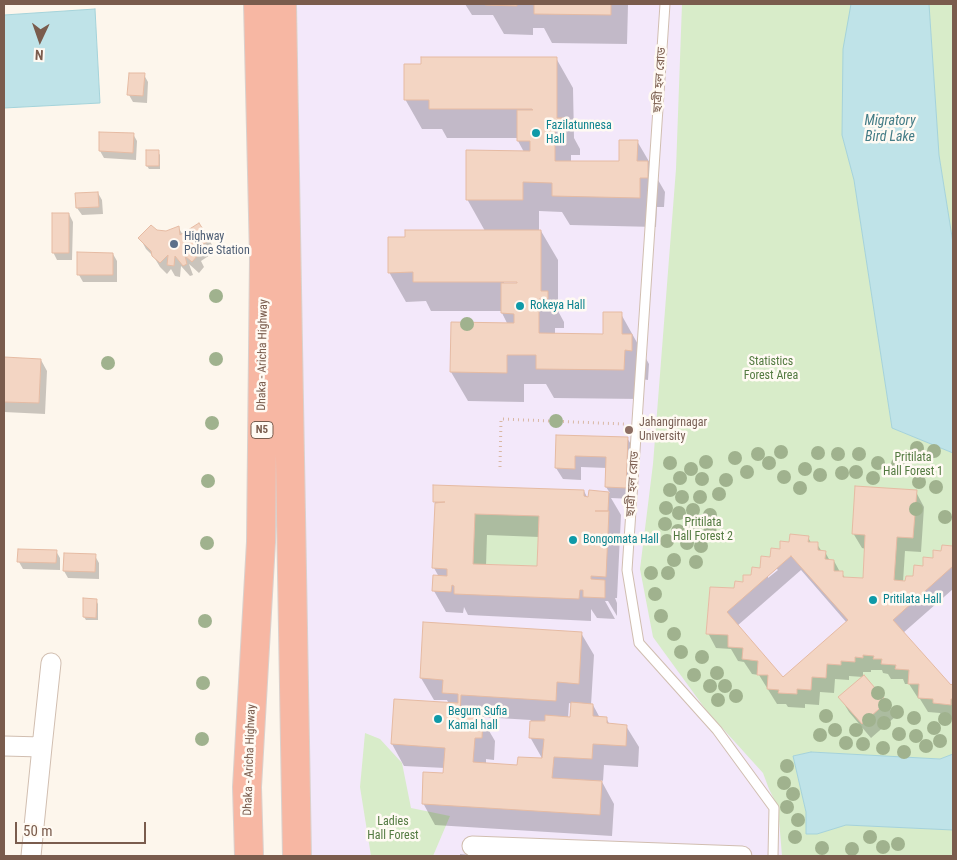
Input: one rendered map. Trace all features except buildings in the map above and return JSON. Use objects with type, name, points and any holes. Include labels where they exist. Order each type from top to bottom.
[{"type":"highway","name":"Dhaka - Aricha Highway","points":[[249,856],[247,787],[261,542],[264,257],[258,4]]},
{"type":"highway","name":"Dhaka - Aricha Highway","points":[[282,4],[297,856]]},
{"type":"street","points":[[31,856],[51,663]]},
{"type":"street","points":[[4,746],[42,747]]},
{"type":"street","points":[[472,846],[742,856]]},
{"type":"lane","name":"ছাত্রী হল রোড","points":[[665,4],[627,570],[639,643],[717,730],[774,808],[773,856]]},
{"type":"path","points":[[500,467],[501,419],[637,424]]},
{"type":"shaded area","name":"Jahangirnagar University","points":[[297,4],[953,4],[953,856],[311,856]]},
{"type":"green space","points":[[682,4],[852,4],[843,64],[842,135],[854,180],[892,428],[953,453],[953,546],[942,545],[941,551],[933,550],[933,558],[924,557],[923,566],[914,566],[913,576],[906,576],[905,581],[894,580],[897,537],[913,537],[916,491],[865,535],[863,578],[843,577],[843,571],[834,571],[834,560],[825,559],[825,551],[818,550],[818,542],[808,542],[808,536],[790,535],[789,542],[780,541],[780,549],[771,548],[770,557],[761,556],[760,568],[752,567],[751,575],[744,575],[743,582],[735,581],[734,588],[710,587],[706,633],[728,635],[728,646],[743,648],[742,659],[758,661],[757,674],[768,675],[779,690],[779,693],[797,689],[811,690],[812,677],[826,678],[827,664],[841,665],[841,661],[855,662],[855,657],[862,658],[863,655],[874,656],[874,659],[882,659],[881,664],[896,665],[895,669],[909,670],[908,683],[919,684],[918,698],[933,699],[933,703],[950,704],[951,699],[953,699],[953,754],[940,759],[811,752],[793,756],[806,812],[817,834],[846,825],[953,830],[953,856],[782,856],[778,807],[763,773],[706,710],[653,637],[640,569],[653,464],[676,169]]},
{"type":"green space","points":[[929,4],[953,4],[953,243],[939,155]]},
{"type":"green space","points":[[475,514],[539,516],[537,566],[473,564]]},
{"type":"green space","name":"Ladies Hall Forest","points":[[365,733],[380,739],[402,763],[411,808],[450,816],[433,856],[371,856],[360,787]]},
{"type":"water","name":"Migratory Bird Lake","points":[[851,4],[929,4],[939,155],[953,243],[953,453],[892,428],[854,180],[842,135],[843,49]]},
{"type":"water","points":[[95,9],[100,103],[4,108],[4,15]]},
{"type":"water","points":[[811,752],[940,759],[953,754],[953,830],[846,825],[817,834],[806,834],[806,812],[793,756]]},
{"type":"place","name":"Fazilatunnesa Hall","points":[[536,133]]},
{"type":"place","name":"Highway Police Station","points":[[174,244]]},
{"type":"place","name":"Rokeya Hall","points":[[520,306]]},
{"type":"place","name":"Jahangirnagar University","points":[[629,430]]},
{"type":"place","name":"Bongomata Hall","points":[[573,540]]},
{"type":"place","name":"Pritilata Hall","points":[[873,600]]},
{"type":"place","name":"Begum Sufia Kamal hall","points":[[438,719]]},
{"type":"park label","name":"Statistics Forest Area","points":[[771,369]]},
{"type":"park label","name":"Pritilata Hall Forest 1","points":[[913,465]]},
{"type":"park label","name":"Pritilata Hall Forest 2","points":[[703,530]]}]
